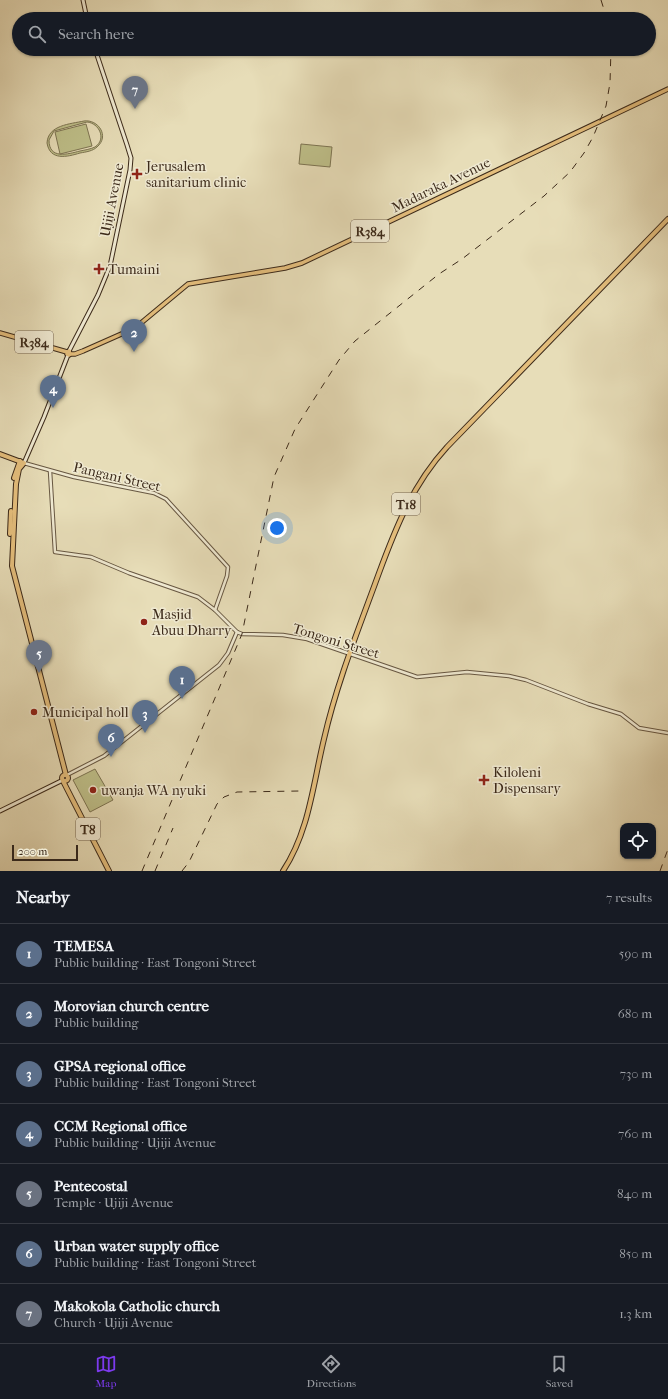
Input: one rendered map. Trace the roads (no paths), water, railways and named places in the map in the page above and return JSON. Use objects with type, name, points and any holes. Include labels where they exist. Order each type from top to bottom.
[{"type":"highway","name":"T18","points":[[283,871],[296,850],[306,821],[334,696],[400,517],[412,493],[430,465],[635,251],[668,219]]},
{"type":"highway","points":[[0,454],[19,461]]},
{"type":"highway","name":"T8","points":[[19,461],[14,482],[9,539],[12,566],[62,762],[67,788],[110,871]]},
{"type":"highway","name":"T8","points":[[12,566],[16,478],[19,461]]},
{"type":"main road","points":[[83,0],[86,12]]},
{"type":"main road","name":"Ujiji Avenue","points":[[19,461],[26,456],[44,417],[69,353],[110,266],[130,170],[130,158],[127,145],[97,56]]},
{"type":"main road","name":"Madaraka Avenue","points":[[69,353],[75,354],[84,351],[135,328],[188,284],[285,268],[302,263],[668,89]]},
{"type":"main road","name":"R384","points":[[0,333],[69,353]]},
{"type":"main road","points":[[0,811],[64,778]]},
{"type":"street","name":"Pangani Street","points":[[19,461],[74,477],[154,493],[166,499],[228,567],[228,576],[215,610]]},
{"type":"street","points":[[50,470],[55,552],[91,557],[129,573],[198,597],[215,610],[237,632],[228,653],[219,665],[104,756],[64,778]]},
{"type":"street","name":"Tongoni Street","points":[[237,632],[242,634],[295,637],[349,653],[418,677],[467,672],[505,675],[526,680],[588,704],[621,714],[639,728],[668,733]]},
{"type":"railway","points":[[601,0],[605,12]]},
{"type":"railway","points":[[142,871],[242,634],[274,477],[295,429],[339,360],[355,341],[439,274],[462,259],[544,196],[570,172],[584,153],[593,137],[606,106],[610,83],[611,56]]},
{"type":"railway","points":[[182,871],[189,862],[217,804],[224,797],[237,792],[300,791]]},
{"type":"railway","points":[[155,871],[173,828]]},
{"type":"railway","points":[[660,871],[668,849]]},
{"type":"place","name":"Makokola Catholic church","points":[[135,109]]},
{"type":"place","name":"Jerusalem sanitarium clinic","points":[[137,174]]},
{"type":"place","name":"Tumaini","points":[[99,269]]},
{"type":"place","name":"Morovian church centre","points":[[134,352]]},
{"type":"place","name":"CCM Regional office","points":[[53,408]]},
{"type":"place","name":"Masjid Abuu Dharry","points":[[144,622]]},
{"type":"place","name":"Pentecostal","points":[[39,673]]},
{"type":"place","name":"TEMESA","points":[[182,699]]},
{"type":"place","name":"Municipal holl","points":[[34,712]]},
{"type":"place","name":"GPSA regional office","points":[[145,733]]},
{"type":"place","name":"Urban water supply office","points":[[111,757]]},
{"type":"place","name":"Kiloleni Dispensary","points":[[484,780]]},
{"type":"place","name":"uwanja WA nyuki","points":[[93,790]]}]
